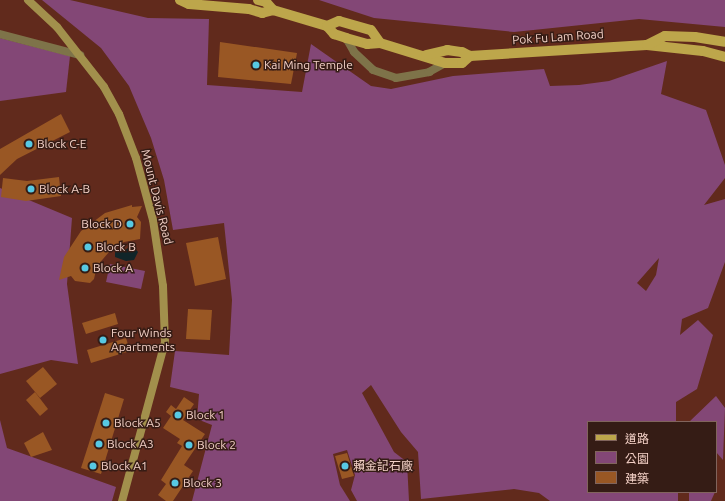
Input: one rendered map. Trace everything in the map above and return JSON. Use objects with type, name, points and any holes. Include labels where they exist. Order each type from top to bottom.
[{"type":"main road","name":"Pok Fu Lam Road","points":[[180,0],[188,4],[249,9],[262,13],[273,10],[327,26],[334,34],[346,38],[367,44],[380,43],[426,55],[445,62],[462,63],[470,56]]},
{"type":"main road","name":"Pok Fu Lam Road","points":[[258,0],[266,2],[273,10]]},
{"type":"main road","name":"Pok Fu Lam Road","points":[[327,26],[339,21],[371,30],[380,43]]},
{"type":"main road","name":"Pok Fu Lam Road","points":[[647,45],[665,36],[695,37],[725,42]]},
{"type":"main road","name":"Pok Fu Lam Road","points":[[426,55],[447,50],[462,52],[470,56],[647,45],[698,50],[725,57]]},
{"type":"street","name":"Mount Davis Road","points":[[28,0],[57,27],[98,78],[119,114],[136,158],[153,220],[163,286],[164,342],[122,501]]},
{"type":"street","points":[[0,34],[80,56]]},
{"type":"street","points":[[346,38],[354,52],[373,70],[396,78],[429,72],[445,62]]},
{"type":"green space","points":[[42,0],[70,0],[148,18],[209,19],[207,85],[302,92],[311,44],[371,86],[391,89],[453,76],[544,69],[550,86],[579,85],[609,81],[667,61],[661,94],[706,110],[725,165],[725,178],[704,205],[725,199],[725,262],[708,308],[682,319],[680,335],[698,320],[713,335],[697,389],[676,402],[676,421],[587,421],[587,493],[678,493],[678,501],[550,501],[539,493],[514,489],[421,499],[418,452],[401,432],[371,385],[362,393],[394,452],[407,462],[409,501],[357,501],[351,490],[355,475],[347,450],[333,454],[340,485],[350,501],[192,501],[212,425],[197,419],[199,394],[170,387],[175,351],[229,355],[232,300],[224,223],[173,230],[164,180],[151,138],[129,86],[101,48]],"holes":[[[659,258],[656,275],[646,291],[637,283]]]},
{"type":"green space","points":[[319,0],[725,0],[725,27],[639,19],[514,32],[374,18]]},
{"type":"green space","points":[[0,38],[70,56],[66,92],[0,101]]},
{"type":"green space","points":[[0,188],[72,218],[67,284],[78,364],[51,360],[0,374]]},
{"type":"green space","points":[[110,264],[145,271],[141,289],[106,282]]},
{"type":"green space","points":[[716,396],[725,408],[723,460],[717,453],[717,421],[690,421]]},
{"type":"green space","points":[[0,420],[7,448],[116,487],[112,501],[0,501]]},
{"type":"green space","points":[[689,493],[715,493],[711,501],[689,501]]},
{"type":"water","points":[[132,245],[138,252],[134,260],[126,261],[115,257],[115,251],[124,251]]},
{"type":"building","name":"Kai Ming Temple","points":[[220,42],[297,53],[291,84],[218,77]]},
{"type":"building","name":"Block C-E","points":[[61,114],[70,132],[17,159],[0,175],[0,149]]},
{"type":"building","name":"Block A-B","points":[[59,177],[61,196],[26,201],[1,197],[3,178],[27,181]]},
{"type":"building","points":[[132,205],[132,207],[142,206],[137,217],[141,222],[140,239],[124,242],[109,252],[97,266],[94,279],[90,283],[75,281],[71,276],[59,280],[64,257],[81,231],[105,213]]},
{"type":"building","points":[[218,237],[226,279],[195,286],[186,243]]},
{"type":"building","points":[[188,309],[212,310],[210,340],[186,339]]},
{"type":"building","points":[[115,313],[118,324],[86,334],[82,323]]},
{"type":"building","points":[[126,338],[130,351],[91,363],[87,350]]},
{"type":"building","points":[[43,367],[57,384],[40,398],[26,381]]},
{"type":"building","points":[[35,392],[48,409],[40,416],[26,400]]},
{"type":"building","points":[[105,393],[124,399],[101,474],[81,468]]},
{"type":"building","points":[[184,397],[194,404],[183,420],[205,434],[184,465],[193,471],[173,501],[166,501],[158,495],[166,484],[161,480],[182,446],[177,443],[180,439],[163,428],[171,416],[166,412],[171,405],[176,409]]},
{"type":"building","points":[[43,432],[52,450],[31,457],[24,443]]},
{"type":"building","name":"賴金記石廠","points":[[347,453],[354,476],[342,479],[335,456]]},
{"type":"place","name":"Kai Ming Temple","points":[[256,65]]},
{"type":"place","name":"Block C-E","points":[[29,144]]},
{"type":"place","name":"Block A-B","points":[[31,189]]},
{"type":"place","name":"Block D","points":[[130,224]]},
{"type":"place","name":"Block B","points":[[88,247]]},
{"type":"place","name":"Block A","points":[[85,268]]},
{"type":"place","name":"Four Winds Apartments","points":[[103,340]]},
{"type":"place","name":"Block 1","points":[[178,415]]},
{"type":"place","name":"Block A5","points":[[106,423]]},
{"type":"place","name":"Block A3","points":[[99,444]]},
{"type":"place","name":"Block 2","points":[[189,445]]},
{"type":"place","name":"Block A1","points":[[93,466]]},
{"type":"place","name":"賴金記石廠","points":[[345,466]]},
{"type":"place","name":"Block 3","points":[[175,483]]}]
